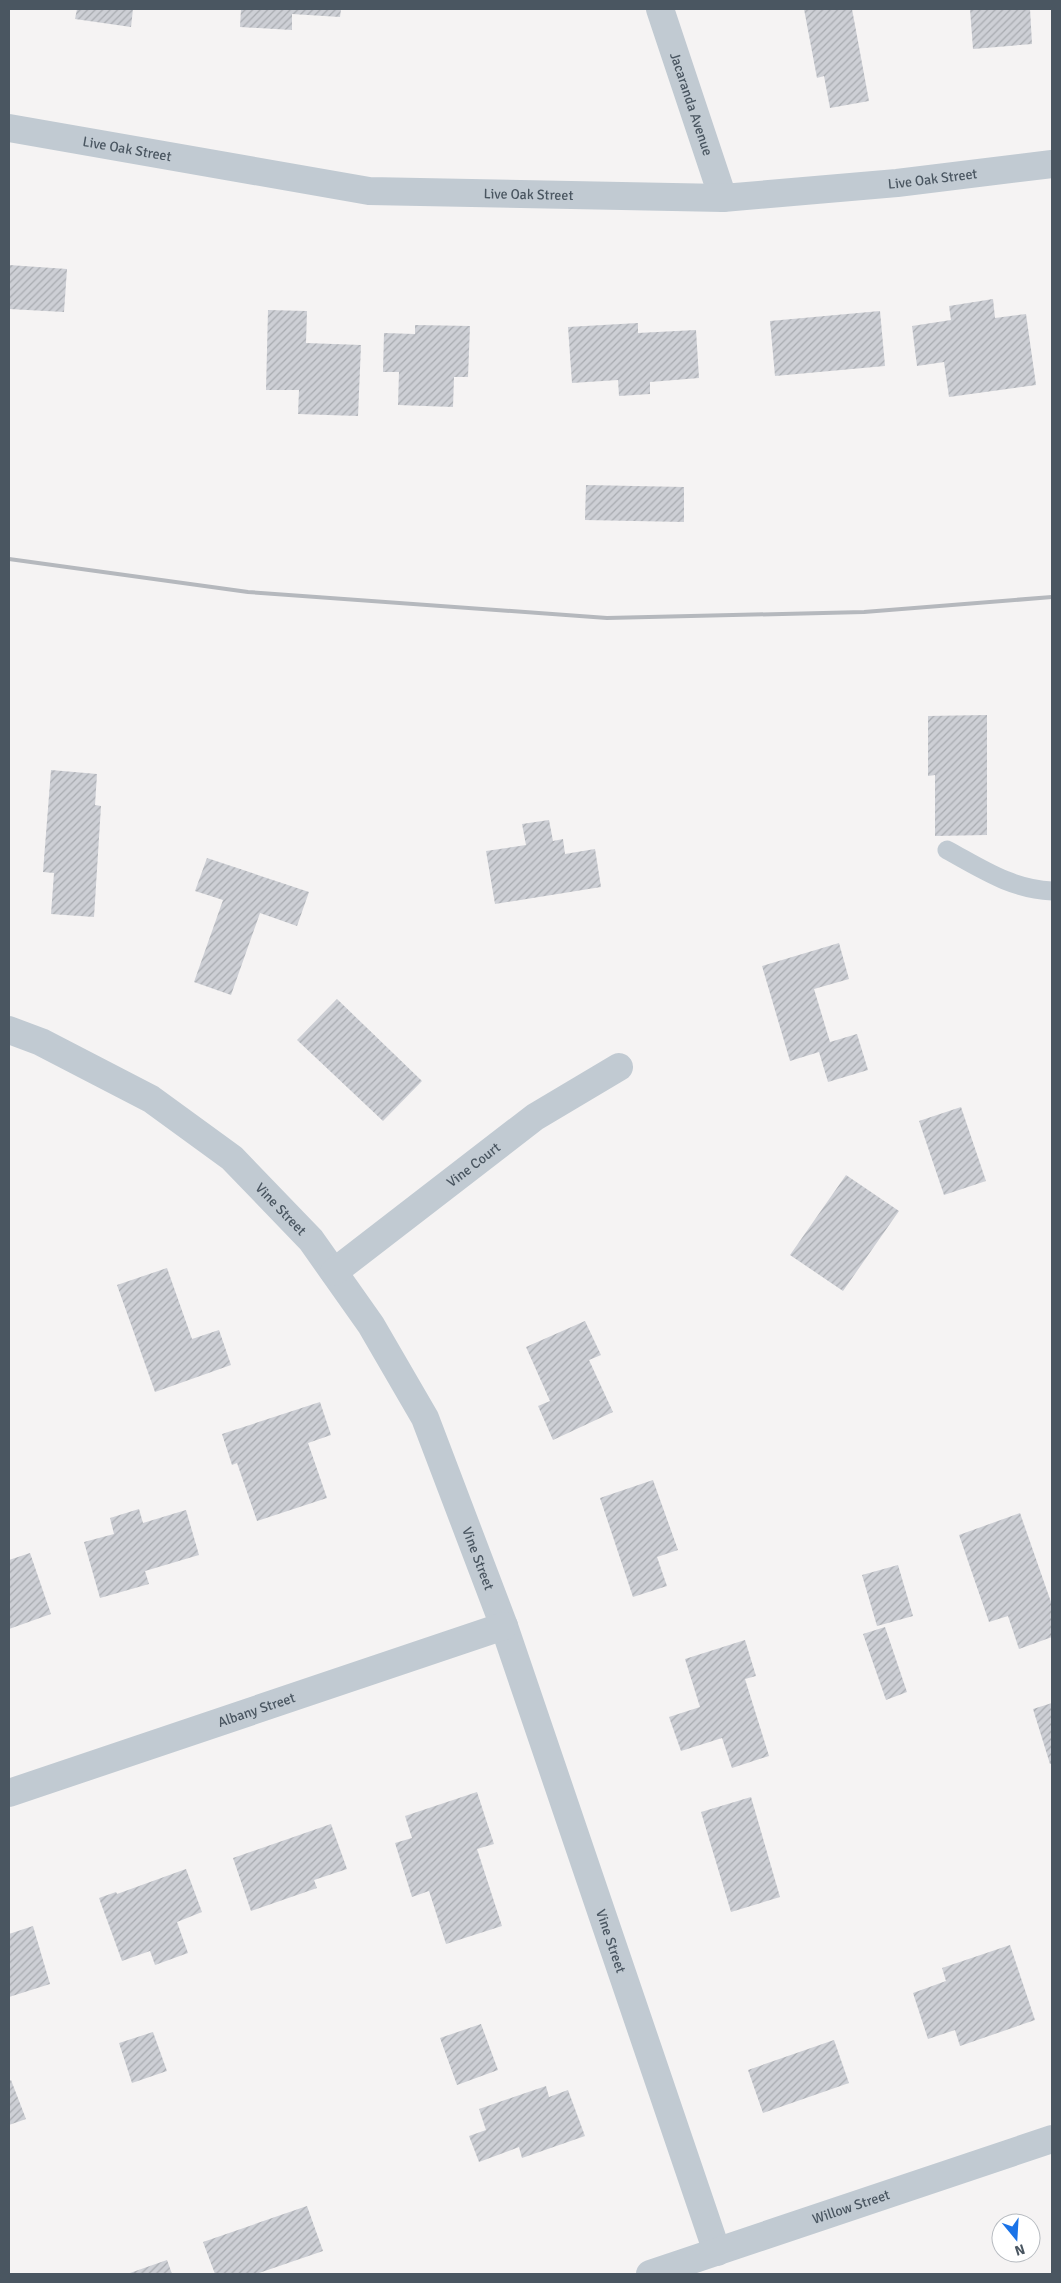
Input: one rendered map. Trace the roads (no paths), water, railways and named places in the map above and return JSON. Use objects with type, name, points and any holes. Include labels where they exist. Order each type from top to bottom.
[{"type":"street","name":"Jacaranda Avenue","points":[[660,9],[723,198]]},
{"type":"street","name":"Live Oak Street","points":[[9,128],[369,192],[723,198],[897,183],[1052,164]]},
{"type":"street","name":"Vine Street","points":[[9,1030],[41,1042],[151,1099],[232,1158],[311,1240],[371,1324],[425,1418],[504,1626],[717,2252]]},
{"type":"street","name":"Vine Court","points":[[334,1272],[535,1117],[618,1067]]},
{"type":"street","name":"Albany Street","points":[[9,1793],[504,1626]]},
{"type":"street","name":"Willow Street","points":[[650,2274],[1052,2139]]},
{"type":"lane","points":[[947,850],[1012,884],[1031,890],[1052,891]]},
{"type":"railway","points":[[9,559],[248,592],[607,618],[864,612],[1052,597]]}]
